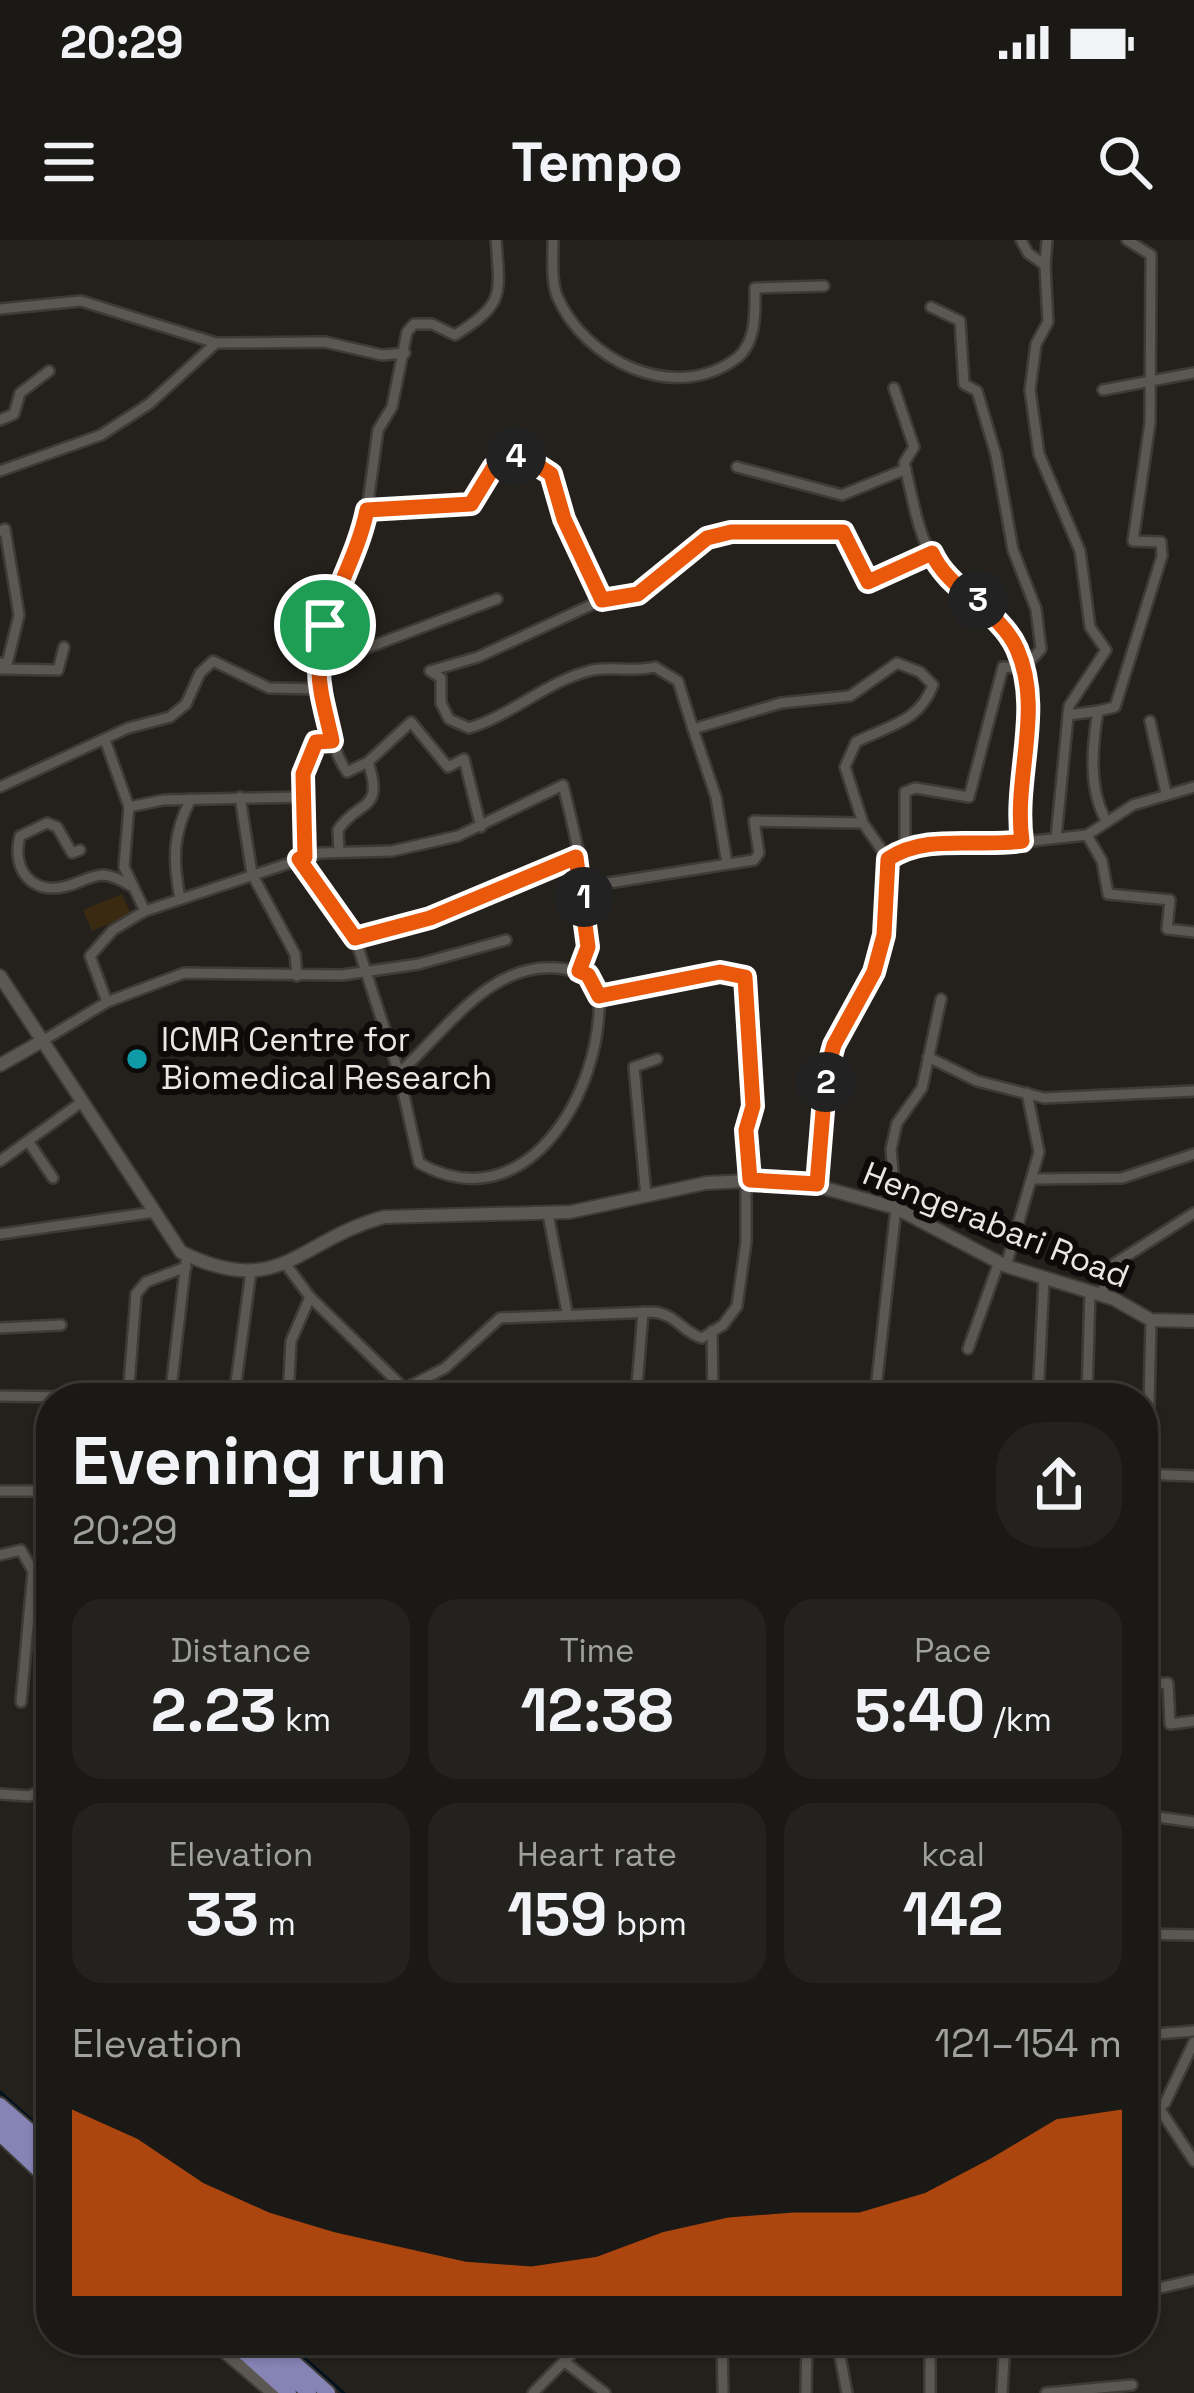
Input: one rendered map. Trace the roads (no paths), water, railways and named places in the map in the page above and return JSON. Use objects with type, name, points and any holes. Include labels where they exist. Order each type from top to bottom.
[{"type":"main road","points":[[0,976],[186,1261]]},
{"type":"main road","points":[[0,1065],[44,1040]]},
{"type":"main road","name":"Hengerabari Road","points":[[186,1261],[251,1271],[287,1266],[357,1224],[384,1217],[548,1214],[750,1180],[817,1184],[896,1208],[1002,1264],[1095,1293],[1150,1320],[1194,1321]]},
{"type":"main road","points":[[0,2105],[36,2136]]},
{"type":"main road","points":[[0,2119],[36,2152]]},
{"type":"main road","points":[[0,2134],[36,2168]]},
{"type":"main road","points":[[228,2355],[270,2391]]},
{"type":"main road","points":[[246,2355],[289,2393]]},
{"type":"main road","points":[[265,2355],[309,2393]]},
{"type":"main road","points":[[286,2355],[328,2393]]},
{"type":"main road","points":[[264,2371],[270,2391]]},
{"type":"street","points":[[481,827],[464,758],[448,767],[411,722],[368,762],[347,772],[332,741],[321,689],[320,656],[325,625],[361,539],[378,430],[392,407],[414,324],[432,324],[455,335],[485,316],[501,292],[496,240]]},
{"type":"street","points":[[553,240],[555,292],[580,336],[616,363],[653,375],[692,375],[738,357],[754,329],[755,288],[824,286]]},
{"type":"street","points":[[1021,240],[1028,253],[1046,265]]},
{"type":"street","points":[[1047,240],[1048,322],[1036,344],[1030,390],[1039,454],[1080,551],[1090,628],[1106,650],[1068,715],[1055,804],[1056,838]]},
{"type":"street","points":[[1068,715],[1114,707],[1162,556],[1161,542],[1133,541],[1144,486],[1151,384],[1151,255],[1132,241]]},
{"type":"street","points":[[0,309],[81,301],[216,343],[325,342],[382,355],[405,353]]},
{"type":"street","points":[[931,307],[960,321],[964,384],[977,391],[997,455],[1003,512],[1036,609],[1041,649],[1024,668]]},
{"type":"street","points":[[0,471],[101,435],[148,404],[216,343]]},
{"type":"street","points":[[0,420],[14,415],[20,393],[49,371]]},
{"type":"street","points":[[1103,390],[1194,373]]},
{"type":"street","points":[[894,388],[914,447],[906,469],[932,553],[1016,644],[1024,668],[1029,709],[1017,806],[1022,841]]},
{"type":"street","points":[[367,510],[471,504],[493,468],[520,454],[533,458],[551,474],[564,519],[602,600]]},
{"type":"street","points":[[737,467],[842,495],[906,469]]},
{"type":"street","points":[[0,530],[5,529],[19,615],[7,664],[0,666]]},
{"type":"street","points":[[727,865],[716,797],[679,682],[655,667],[628,673],[594,669],[498,719],[469,728],[449,719],[441,703],[441,678],[430,671],[478,656],[602,600],[638,594],[707,538],[731,532],[843,532],[868,582],[932,553]]},
{"type":"street","points":[[0,586],[15,584]]},
{"type":"street","points":[[320,656],[343,656],[497,599]]},
{"type":"street","points":[[0,666],[58,670],[64,647]]},
{"type":"street","points":[[0,787],[170,717],[186,704],[213,662],[269,688],[321,689]]},
{"type":"street","points":[[693,729],[781,703],[850,696],[897,662],[920,672],[932,685],[917,717],[856,742],[845,767],[863,823],[888,859],[884,935],[874,972],[834,1045],[826,1074],[817,1184]]},
{"type":"street","points":[[904,848],[905,792],[915,788],[969,797],[1003,667],[1024,668]]},
{"type":"street","points":[[1098,711],[1094,771],[1098,806],[1107,822]]},
{"type":"street","points":[[1150,721],[1166,793]]},
{"type":"street","points":[[105,740],[129,808],[124,867],[145,911]]},
{"type":"street","points":[[332,741],[316,742],[303,774],[302,858],[355,938],[399,1073],[418,1162],[442,1176],[472,1178],[531,1157],[565,1123],[591,1076],[601,1034],[599,996],[588,975],[579,971],[529,968],[505,976],[399,1073]]},
{"type":"street","points":[[340,852],[338,830],[368,805],[375,792],[368,762]]},
{"type":"street","points":[[107,1002],[90,956],[113,930],[145,911],[302,858],[419,847],[481,827],[562,784],[583,887],[588,947],[579,971]]},
{"type":"street","points":[[888,859],[904,848],[1087,835],[1166,793],[1194,787]]},
{"type":"street","points":[[240,797],[252,874],[295,954],[297,976]]},
{"type":"street","points":[[129,808],[191,799],[304,797]]},
{"type":"street","points":[[180,899],[172,859],[178,825],[191,799]]},
{"type":"street","points":[[583,887],[758,856],[754,820],[863,823]]},
{"type":"street","points":[[80,850],[72,853],[57,826],[47,824],[20,836],[16,858],[19,868],[36,884],[65,887],[102,875],[131,886]]},
{"type":"street","points":[[1087,835],[1102,860],[1108,894],[1170,900],[1167,929],[1194,932]]},
{"type":"street","points":[[355,938],[430,918],[576,857]]},
{"type":"street","points":[[44,1040],[107,1002],[197,971],[297,976],[367,972],[506,940]]},
{"type":"street","points":[[408,1383],[445,1368],[500,1318],[567,1312],[670,1314],[689,1334],[702,1338],[737,1306],[750,1180],[746,1130],[753,1106],[745,977],[720,972],[599,996]]},
{"type":"street","points":[[876,1383],[896,1208],[891,1149],[897,1123],[922,1088],[940,999]]},
{"type":"street","points":[[928,1057],[977,1081],[1027,1093],[1090,1098],[1194,1091]]},
{"type":"street","points":[[646,1196],[634,1066],[657,1059]]},
{"type":"street","points":[[968,1348],[1033,1179],[1039,1152],[1027,1093]]},
{"type":"street","points":[[0,1161],[30,1144],[83,1101]]},
{"type":"street","points":[[30,1144],[52,1178]]},
{"type":"street","points":[[1033,1179],[1122,1178],[1194,1154]]},
{"type":"street","points":[[0,1234],[154,1212]]},
{"type":"street","points":[[1088,1383],[1095,1293],[1114,1264],[1194,1213]]},
{"type":"street","points":[[548,1214],[567,1312]]},
{"type":"street","points":[[129,1383],[136,1294],[146,1282],[186,1261]]},
{"type":"street","points":[[172,1383],[186,1261]]},
{"type":"street","points":[[287,1266],[310,1297],[398,1383]]},
{"type":"street","points":[[236,1383],[251,1271]]},
{"type":"street","points":[[1039,1383],[1044,1278]]},
{"type":"street","points":[[289,1383],[291,1341],[310,1297]]},
{"type":"street","points":[[637,1383],[643,1312]]},
{"type":"street","points":[[1148,1383],[1150,1320]]},
{"type":"street","points":[[0,1328],[62,1325]]},
{"type":"street","points":[[712,1331],[713,1383]]},
{"type":"street","points":[[0,1396],[36,1397]]},
{"type":"street","points":[[1158,1475],[1194,1476]]},
{"type":"street","points":[[0,1491],[36,1491]]},
{"type":"street","points":[[0,1555],[21,1550],[33,1571],[21,1702]]},
{"type":"street","points":[[1158,1683],[1168,1683],[1170,1724],[1194,1721]]},
{"type":"street","points":[[0,1794],[36,1793]]},
{"type":"street","points":[[1158,1817],[1194,1822]]},
{"type":"street","points":[[1158,1934],[1194,1935]]},
{"type":"street","points":[[1158,2034],[1194,2031]]},
{"type":"street","points":[[1194,2042],[1159,2111],[1194,2161]]},
{"type":"street","points":[[1158,2288],[1194,2280]]},
{"type":"street","points":[[533,2393],[571,2355]]},
{"type":"street","points":[[722,2355],[723,2393]]},
{"type":"street","points":[[806,2393],[807,2355]]},
{"type":"street","points":[[840,2355],[847,2393]]},
{"type":"street","points":[[929,2355],[930,2393]]},
{"type":"street","points":[[1002,2393],[1004,2355]]},
{"type":"street","points":[[565,2362],[605,2393]]},
{"type":"street","points":[[1046,2393],[1132,2385]]},
{"type":"waterway","points":[[0,2092],[36,2124]]},
{"type":"waterway","points":[[301,2355],[344,2393]]},
{"type":"place","name":"ICMR Centre for Biomedical Research","points":[[137,1059]]}]
